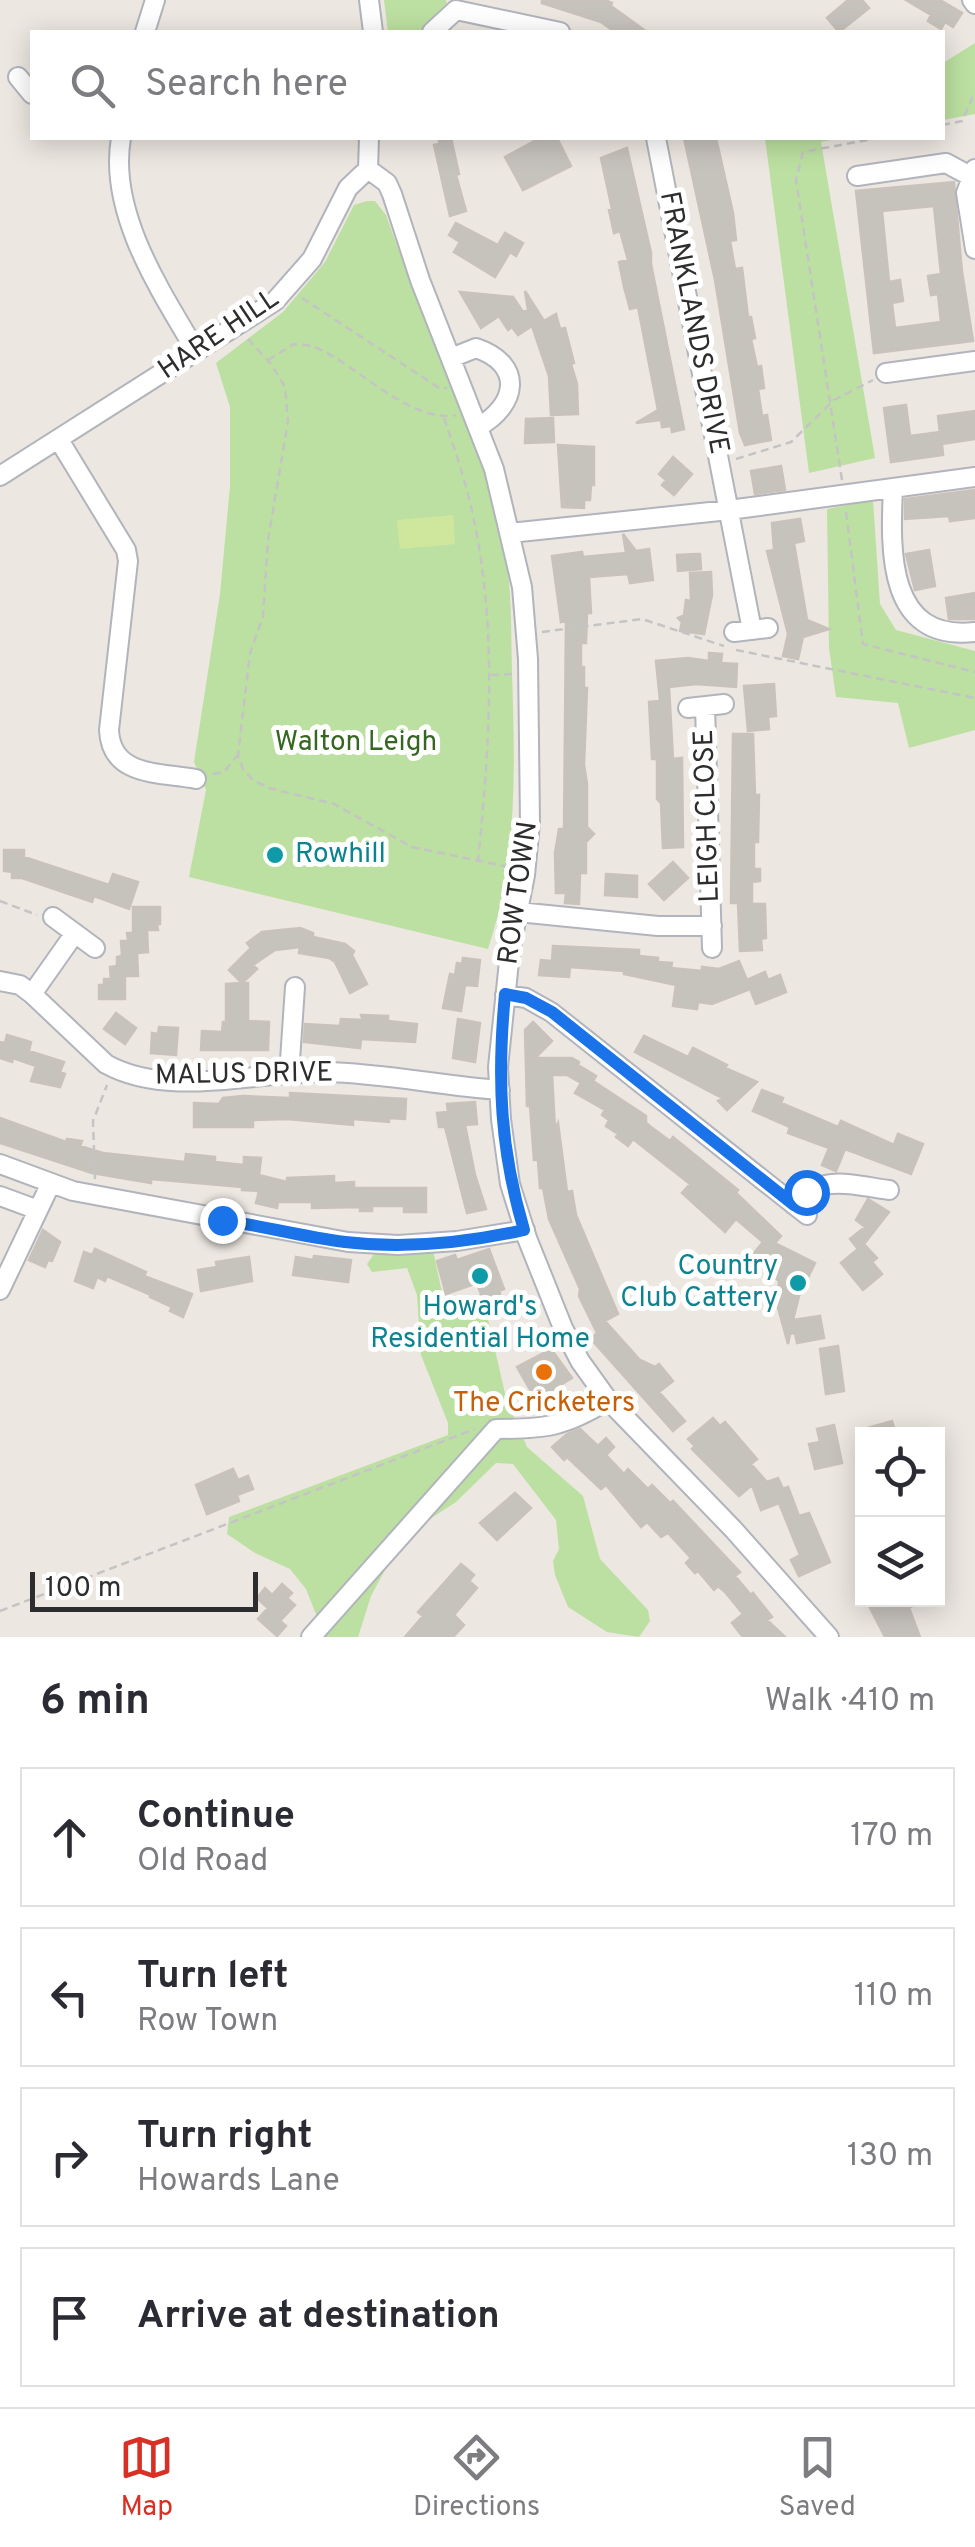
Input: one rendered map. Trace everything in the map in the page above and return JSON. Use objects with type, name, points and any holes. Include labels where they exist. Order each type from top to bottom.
[{"type":"street","points":[[146,30],[155,0]]},
{"type":"street","points":[[369,0],[373,30]]},
{"type":"street","points":[[434,30],[454,5],[552,30]]},
{"type":"street","points":[[18,78],[30,92]]},
{"type":"street","points":[[116,140],[122,189],[133,232],[162,295],[196,350]]},
{"type":"street","points":[[368,170],[369,140]]},
{"type":"street","name":"FRANKLANDS DRIVE","points":[[656,140],[751,630]]},
{"type":"street","points":[[857,176],[946,164],[973,173],[966,193],[975,249]]},
{"type":"street","name":"HARE HILL","points":[[0,476],[236,327],[288,288],[312,258],[348,188],[368,170]]},
{"type":"street","name":"ROW TOWN","points":[[368,170],[388,182],[420,280],[494,469],[510,533],[527,634],[530,823],[505,994],[500,1090],[510,1184],[524,1230],[562,1328],[608,1400],[733,1528],[829,1637]]},
{"type":"street","points":[[451,358],[476,348],[492,353],[510,380],[504,408],[493,419],[475,420]]},
{"type":"street","points":[[886,373],[975,361]]},
{"type":"street","points":[[59,440],[126,550],[128,562],[108,730],[112,753],[131,767],[196,778]]},
{"type":"street","points":[[510,533],[729,510],[975,477]]},
{"type":"street","points":[[892,488],[891,526],[898,580],[909,610],[926,627],[952,634],[975,632]]},
{"type":"street","name":"LEIGH CLOSE","points":[[706,706],[712,948]]},
{"type":"street","name":"LEIGH CLOSE","points":[[518,912],[658,926],[712,926]]},
{"type":"street","points":[[53,917],[94,948]]},
{"type":"street","points":[[0,982],[20,986],[32,994],[75,934]]},
{"type":"street","points":[[290,1075],[295,987]]},
{"type":"street","name":"MALUS DRIVE","points":[[32,994],[114,1068],[136,1077],[244,1080],[323,1072],[380,1074],[446,1086],[500,1090]]},
{"type":"street","points":[[505,994],[526,998],[552,1012],[801,1210],[816,1185],[889,1190]]},
{"type":"street","points":[[0,1164],[96,1196],[348,1242],[457,1242],[524,1230]]},
{"type":"street","points":[[0,1290],[51,1183]]},
{"type":"street","points":[[0,1196],[38,1210]]},
{"type":"street","points":[[311,1637],[496,1429],[556,1426],[608,1400]]},
{"type":"path","points":[[945,124],[962,121],[975,92]]},
{"type":"path","points":[[867,140],[803,152],[796,180],[863,644],[975,672]]},
{"type":"path","points":[[288,288],[439,388],[463,388]]},
{"type":"path","points":[[196,778],[224,772],[238,755],[250,653],[262,617],[268,540],[288,421],[286,387],[236,327]]},
{"type":"path","points":[[267,360],[294,344],[316,348],[396,397],[444,418],[475,420]]},
{"type":"path","points":[[720,463],[791,442],[831,402],[886,373]]},
{"type":"path","points":[[444,418],[472,509],[486,615],[490,675],[478,862]]},
{"type":"path","points":[[527,634],[642,619],[747,653],[975,698]]},
{"type":"path","points":[[490,675],[528,673]]},
{"type":"path","points":[[238,755],[253,780],[269,788],[334,804],[412,848],[526,868]]},
{"type":"path","points":[[0,901],[40,917],[53,917]]},
{"type":"path","points":[[96,1196],[94,1121],[114,1068]]},
{"type":"path","points":[[0,1611],[474,1429],[496,1429]]},
{"type":"green space","points":[[384,0],[446,0],[447,5],[423,30],[388,30]]},
{"type":"green space","points":[[975,43],[975,114],[945,120],[945,62]]},
{"type":"green space","points":[[765,140],[830,140],[821,142],[875,458],[809,473]]},
{"type":"green space","name":"Walton Leigh","points":[[375,201],[386,215],[467,418],[494,501],[507,559],[514,778],[505,881],[488,949],[189,877],[206,790],[194,762],[220,594],[230,486],[230,407],[216,363],[283,312],[325,262],[354,205]]},
{"type":"green space","points":[[873,500],[880,604],[896,630],[975,651],[975,730],[909,748],[898,703],[836,697],[829,648],[827,509]]},
{"type":"green space","points":[[453,515],[455,544],[400,549],[397,520]]},
{"type":"green space","points":[[433,1250],[441,1288],[452,1312],[485,1306],[506,1398],[527,1447],[583,1496],[600,1559],[648,1610],[650,1621],[639,1637],[607,1632],[568,1607],[553,1561],[559,1549],[556,1520],[513,1464],[496,1463],[456,1502],[413,1530],[393,1555],[371,1596],[358,1637],[325,1637],[306,1589],[290,1569],[255,1553],[227,1534],[229,1517],[448,1435],[448,1423],[421,1355],[417,1295],[407,1268],[372,1272],[367,1264],[376,1251]]},
{"type":"building","points":[[605,0],[644,30],[612,30],[601,22],[542,3]]},
{"type":"building","points":[[848,0],[862,0],[869,8],[842,30],[827,18]]},
{"type":"building","points":[[906,0],[940,0],[962,13],[953,27],[945,22],[941,29],[928,21],[931,15]]},
{"type":"building","points":[[439,140],[451,140],[466,211],[450,216],[434,145]]},
{"type":"building","points":[[536,140],[558,140],[571,166],[523,190],[505,157]]},
{"type":"building","points":[[684,140],[716,140],[733,213],[736,240],[730,241],[735,269],[742,268],[748,317],[755,338],[751,339],[764,388],[758,389],[762,416],[767,415],[771,440],[745,445],[740,433],[715,280]]},
{"type":"building","points":[[627,148],[684,429],[672,432],[671,426],[662,427],[661,420],[636,423],[658,410],[638,307],[630,309],[624,287],[619,262],[628,260],[620,231],[614,233],[601,158]]},
{"type":"building","points":[[954,182],[973,341],[874,353],[856,191]],"holes":[[[934,206],[941,274],[928,276],[931,295],[938,294],[941,322],[895,328],[892,303],[903,301],[900,280],[889,282],[882,211]]]},
{"type":"building","points":[[456,223],[498,245],[505,233],[523,243],[516,256],[510,252],[495,277],[454,252],[460,242],[449,235]]},
{"type":"building","points":[[525,291],[544,321],[556,314],[560,329],[565,328],[574,363],[571,364],[577,384],[578,414],[551,415],[549,376],[532,326],[518,335],[512,327],[508,330],[499,316],[481,328],[460,292],[513,297],[523,312],[528,310]]},
{"type":"building","points":[[906,405],[910,436],[940,432],[938,416],[975,411],[975,439],[942,444],[943,455],[891,462],[884,408]]},
{"type":"building","points":[[553,418],[554,442],[525,443],[526,419]]},
{"type":"building","points":[[558,445],[594,447],[594,485],[590,500],[584,500],[584,508],[562,507]]},
{"type":"building","points":[[673,457],[692,474],[674,495],[662,485],[666,480],[659,474]]},
{"type":"building","points":[[781,466],[785,490],[755,494],[751,471]]},
{"type":"building","points":[[975,490],[975,518],[905,519],[905,499]]},
{"type":"building","points":[[800,519],[804,541],[794,543],[807,620],[829,629],[803,637],[798,659],[783,656],[788,634],[767,551],[774,550],[772,523]]},
{"type":"building","points":[[623,534],[636,551],[649,549],[653,580],[630,583],[628,574],[589,577],[591,613],[587,613],[586,643],[581,643],[581,667],[587,688],[587,827],[594,834],[586,842],[586,873],[580,873],[579,904],[565,903],[566,893],[556,893],[555,853],[559,829],[564,829],[566,621],[561,622],[552,556],[626,553]]},
{"type":"building","points":[[929,550],[935,586],[915,590],[906,554]]},
{"type":"building","points":[[700,554],[701,569],[678,571],[677,555]]},
{"type":"building","points":[[711,572],[712,595],[704,634],[680,631],[682,622],[678,618],[684,615],[686,600],[691,601],[690,573]]},
{"type":"building","points":[[975,593],[975,619],[949,619],[946,598]]},
{"type":"building","points":[[709,653],[722,654],[721,663],[737,664],[736,687],[669,687],[673,759],[682,758],[683,847],[663,848],[649,702],[660,701],[656,661],[709,661]]},
{"type":"building","points":[[774,684],[776,716],[768,717],[769,729],[748,731],[744,686]]},
{"type":"building","points":[[733,734],[753,734],[755,795],[759,795],[754,869],[760,869],[760,881],[752,882],[752,904],[765,904],[766,938],[761,939],[762,950],[740,951],[738,903],[731,903]]},
{"type":"building","points":[[4,850],[24,850],[24,857],[109,885],[113,874],[138,882],[129,909],[94,896],[92,902],[12,878],[12,872],[4,871]]},
{"type":"building","points":[[673,862],[688,878],[664,900],[649,884]]},
{"type":"building","points":[[606,874],[637,876],[637,897],[605,895]]},
{"type":"building","points":[[133,907],[160,907],[158,930],[147,930],[148,952],[137,953],[138,976],[125,976],[125,999],[99,999],[99,985],[104,985],[104,979],[111,979],[110,967],[117,966],[117,957],[122,956],[121,941],[128,941],[127,933],[133,933]]},
{"type":"building","points":[[300,928],[313,933],[313,937],[345,944],[354,951],[352,955],[367,984],[350,993],[335,962],[299,953],[300,947],[275,950],[253,965],[257,969],[242,983],[229,970],[251,948],[247,943],[262,932]]},
{"type":"building","points":[[553,946],[639,950],[639,956],[672,963],[671,968],[702,971],[702,967],[719,969],[739,961],[747,980],[765,972],[768,980],[780,975],[786,992],[756,1004],[750,989],[712,1004],[698,1002],[697,1009],[673,1006],[676,985],[624,971],[570,967],[569,977],[539,975],[541,960],[552,961]]},
{"type":"building","points":[[463,958],[480,960],[477,986],[465,985],[461,1011],[443,1008],[450,974],[455,975],[457,963],[462,964]]},
{"type":"building","points":[[248,983],[248,1021],[269,1022],[268,1050],[201,1050],[202,1031],[222,1032],[226,1022],[226,984]]},
{"type":"building","points":[[116,1013],[136,1028],[125,1044],[104,1029]]},
{"type":"building","points":[[361,1015],[388,1016],[388,1021],[417,1024],[415,1042],[361,1039],[360,1048],[304,1042],[305,1024],[340,1026],[341,1019],[363,1020]]},
{"type":"building","points":[[458,1019],[480,1023],[475,1062],[453,1058]]},
{"type":"building","points":[[533,1022],[552,1041],[535,1058],[572,1058],[579,1062],[596,1076],[593,1081],[646,1116],[646,1123],[670,1141],[673,1137],[738,1190],[736,1193],[781,1236],[775,1243],[815,1263],[799,1296],[793,1320],[820,1316],[824,1338],[797,1343],[795,1333],[790,1334],[788,1344],[777,1304],[779,1281],[750,1258],[763,1242],[736,1219],[725,1232],[682,1193],[690,1184],[633,1139],[628,1146],[616,1137],[618,1134],[606,1126],[609,1120],[602,1115],[605,1110],[575,1093],[581,1083],[567,1075],[552,1075],[555,1129],[558,1123],[567,1192],[572,1191],[576,1215],[618,1314],[605,1321],[640,1360],[655,1367],[659,1364],[673,1381],[659,1392],[685,1421],[673,1431],[591,1339],[597,1333],[549,1219],[540,1188],[538,1160],[534,1160],[527,1106],[525,1030]]},
{"type":"building","points":[[159,1027],[178,1028],[176,1055],[151,1053],[152,1033],[158,1034]]},
{"type":"building","points":[[7,1035],[31,1042],[29,1051],[64,1062],[60,1087],[31,1081],[36,1066],[0,1058],[0,1042],[5,1043]]},
{"type":"building","points":[[644,1036],[688,1057],[693,1048],[757,1082],[727,1110],[718,1101],[722,1098],[635,1052]]},
{"type":"building","points":[[762,1090],[783,1098],[781,1103],[838,1127],[841,1121],[894,1145],[898,1134],[923,1144],[911,1174],[845,1149],[836,1171],[822,1165],[829,1148],[788,1133],[790,1127],[753,1111]]},
{"type":"building","points":[[290,1093],[406,1099],[405,1119],[353,1119],[353,1125],[253,1120],[253,1127],[194,1127],[194,1103],[219,1104],[223,1098],[243,1096],[290,1098]]},
{"type":"building","points":[[475,1102],[477,1124],[465,1125],[486,1209],[467,1213],[445,1127],[439,1127],[437,1113],[448,1112],[447,1104]]},
{"type":"building","points":[[0,1118],[66,1142],[82,1141],[80,1146],[103,1153],[185,1162],[186,1154],[244,1165],[244,1157],[261,1158],[259,1175],[287,1182],[287,1178],[334,1176],[334,1183],[354,1182],[354,1188],[426,1188],[426,1212],[404,1212],[404,1206],[372,1206],[372,1211],[360,1211],[360,1207],[312,1208],[312,1202],[278,1202],[277,1208],[256,1203],[259,1191],[242,1187],[151,1179],[151,1183],[92,1173],[0,1143]]},
{"type":"building","points":[[868,1199],[889,1212],[864,1244],[877,1258],[872,1262],[882,1274],[863,1290],[841,1263],[858,1249],[850,1239],[865,1227],[856,1220]]},
{"type":"building","points":[[43,1230],[60,1242],[45,1267],[29,1260]]},
{"type":"building","points":[[95,1249],[146,1272],[144,1276],[192,1294],[183,1317],[151,1295],[107,1276],[105,1281],[97,1277],[93,1288],[75,1281],[84,1252],[92,1255]]},
{"type":"building","name":"Howard's Residential Home","points":[[489,1249],[504,1289],[499,1291],[501,1297],[484,1303],[477,1283],[446,1294],[437,1261],[455,1255],[457,1260]]},
{"type":"building","points":[[314,1256],[351,1260],[348,1282],[293,1275],[296,1257],[313,1260]]},
{"type":"building","points":[[249,1257],[252,1281],[201,1291],[198,1270],[217,1267],[216,1262]]},
{"type":"building","points":[[838,1346],[844,1391],[826,1394],[820,1349]]},
{"type":"building","name":"The Cricketers","points":[[551,1349],[572,1378],[536,1400],[517,1367]]},
{"type":"building","points":[[713,1418],[720,1426],[725,1422],[757,1459],[751,1464],[767,1482],[778,1478],[783,1489],[788,1487],[799,1516],[809,1513],[830,1562],[799,1576],[791,1560],[800,1555],[779,1503],[761,1510],[752,1485],[739,1496],[692,1449],[695,1446],[688,1439]]},
{"type":"building","points":[[892,1421],[894,1427],[871,1427]]},
{"type":"building","points":[[834,1425],[842,1463],[815,1469],[809,1444],[820,1442],[817,1429]]},
{"type":"building","points":[[580,1429],[598,1446],[606,1438],[614,1447],[606,1455],[624,1474],[628,1469],[648,1489],[652,1485],[670,1503],[673,1501],[740,1572],[735,1576],[772,1617],[767,1620],[785,1637],[743,1637],[732,1623],[743,1614],[718,1586],[714,1590],[698,1571],[695,1573],[686,1563],[691,1558],[668,1533],[661,1537],[647,1522],[641,1527],[606,1485],[601,1489],[552,1447]]},
{"type":"building","points":[[233,1469],[238,1480],[248,1476],[253,1489],[237,1495],[239,1501],[207,1514],[196,1485]]},
{"type":"building","points":[[515,1493],[531,1508],[497,1540],[480,1523]]},
{"type":"building","points":[[461,1564],[474,1575],[469,1581],[477,1588],[454,1615],[464,1625],[453,1637],[405,1637],[423,1616],[418,1612]]},
{"type":"building","points":[[282,1584],[292,1593],[287,1598],[295,1605],[280,1621],[286,1626],[277,1636],[258,1619],[268,1608],[257,1598],[265,1588],[272,1595]]},
{"type":"building","points":[[870,1607],[911,1607],[920,1637],[885,1637]]},
{"type":"place","name":"Rowhill","points":[[275,855]]},
{"type":"place","name":"Howard's Residential Home","points":[[480,1276]]},
{"type":"place","name":"Country Club Cattery","points":[[798,1283]]},
{"type":"place","name":"The Cricketers","points":[[544,1372]]},
{"type":"route","points":[[222,1220],[304,1236],[398,1245],[457,1242],[524,1230],[510,1184],[501,1118],[498,1068],[505,994],[526,998],[552,1012],[794,1205],[806,1192]]}]
